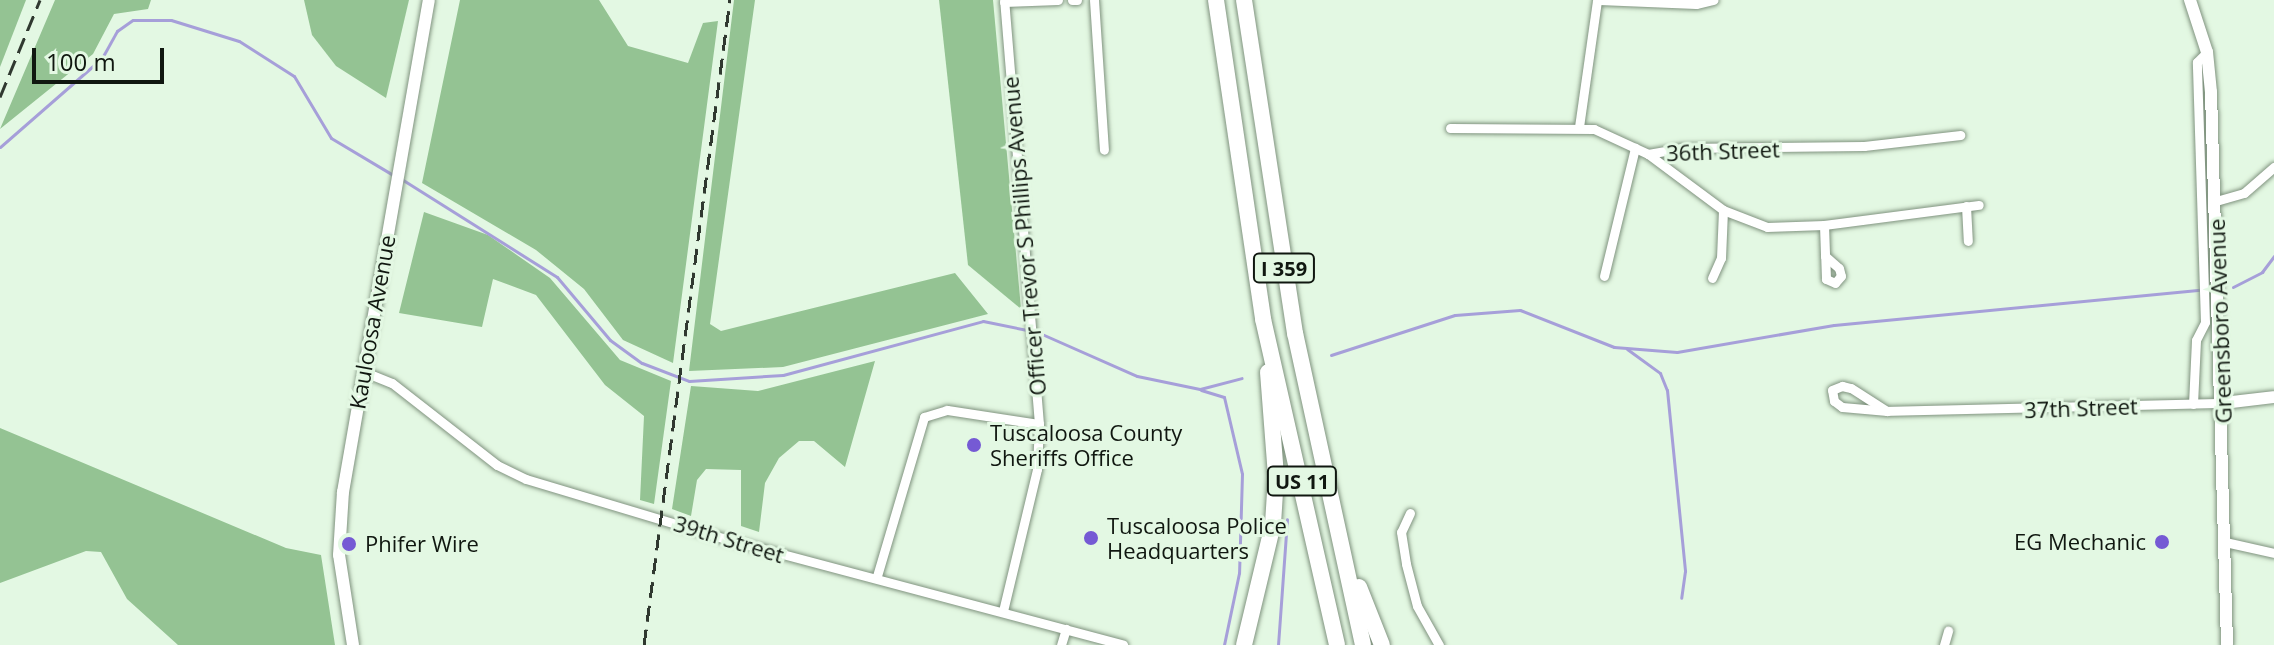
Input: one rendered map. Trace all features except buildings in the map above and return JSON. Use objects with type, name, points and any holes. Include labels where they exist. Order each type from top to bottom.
[{"type":"highway","name":"I 359","points":[[1216,0],[1263,319]]},
{"type":"highway","name":"I 359","points":[[1244,0],[1292,319],[1363,645]]},
{"type":"highway","points":[[1246,645],[1273,524],[1276,476],[1263,319]]},
{"type":"highway","name":"US 11","points":[[1263,319],[1337,645]]},
{"type":"highway","points":[[1338,533],[1382,645]]},
{"type":"street","name":"Kauloosa Avenue","points":[[353,645],[342,587],[340,524],[362,371],[429,0]]},
{"type":"street","points":[[1004,1],[1058,0]]},
{"type":"street","points":[[1094,0],[1104,150]]},
{"type":"street","points":[[1579,127],[1598,0],[1714,0]]},
{"type":"street","name":"Greensboro Avenue","points":[[2190,0],[2207,52],[2216,201],[2227,645]]},
{"type":"street","name":"Officer Trevor S Phillips Avenue","points":[[1003,611],[1037,469],[1039,424],[1004,1]]},
{"type":"street","points":[[2193,404],[2196,340],[2205,322],[2197,62],[2207,52]]},
{"type":"street","points":[[1450,128],[1579,127],[1648,154]]},
{"type":"street","name":"36th Street","points":[[1648,154],[1682,148],[1864,146],[1960,135]]},
{"type":"street","points":[[1604,276],[1635,148]]},
{"type":"street","name":"36th Street","points":[[1648,154],[1723,210],[1767,227],[1824,225],[1979,205]]},
{"type":"street","points":[[2216,201],[2244,193],[2274,167]]},
{"type":"street","points":[[1966,206],[1968,241]]},
{"type":"street","points":[[1712,278],[1721,258],[1723,210]]},
{"type":"street","points":[[1824,225],[1825,256]]},
{"type":"street","name":"39th Street","points":[[362,371],[392,383],[479,452],[526,479],[726,539],[877,576],[1123,645]]},
{"type":"street","name":"37th Street","points":[[1887,411],[1851,388],[1832,390],[1834,401],[1842,407],[1887,411],[2223,403],[2274,397]]},
{"type":"street","points":[[877,576],[924,417],[947,410],[1039,424]]},
{"type":"street","points":[[1410,513],[1401,532],[1406,564],[1417,606],[1439,645]]},
{"type":"street","points":[[2225,542],[2274,553]]},
{"type":"street","points":[[1061,645],[1066,629]]},
{"type":"street","points":[[1944,645],[1948,631]]},
{"type":"green space","points":[[0,0],[26,0],[0,67]]},
{"type":"green space","points":[[55,0],[151,0],[148,9],[114,14],[93,54],[0,129]]},
{"type":"green space","points":[[304,0],[409,0],[386,98],[336,66],[312,35]]},
{"type":"green space","points":[[460,0],[599,0],[628,46],[688,63],[703,23],[718,21],[673,363],[623,340],[584,289],[536,250],[422,183]]},
{"type":"green space","points":[[734,0],[755,0],[710,324],[721,331],[955,273],[988,314],[783,367],[689,371]]},
{"type":"green space","points":[[939,0],[993,0],[1021,309],[968,265]]},
{"type":"green space","points":[[424,212],[488,235],[550,278],[620,360],[671,381],[654,504],[640,500],[644,416],[605,385],[536,295],[493,279],[482,327],[399,313]]},
{"type":"green space","points":[[875,361],[845,467],[814,441],[799,441],[779,458],[765,483],[759,532],[741,526],[741,470],[706,469],[697,480],[691,516],[672,509],[691,386],[758,391]]},
{"type":"green space","points":[[0,428],[286,548],[321,555],[335,645],[178,645],[127,599],[101,552],[86,551],[0,583]]},
{"type":"waterway","points":[[0,147],[102,58],[117,31],[133,20],[171,20],[239,41],[294,76],[331,138],[393,175]]},
{"type":"waterway","points":[[403,180],[557,277],[610,340],[642,363],[689,381],[783,375],[983,321],[1027,330]]},
{"type":"waterway","points":[[2233,287],[2262,272],[2274,256]]},
{"type":"waterway","points":[[1331,355],[1455,315],[1520,310],[1614,347],[1677,352],[1834,325],[2200,290]]},
{"type":"waterway","points":[[1035,331],[1137,376],[1200,389],[1242,378]]},
{"type":"waterway","points":[[1627,349],[1660,373],[1667,390],[1685,571],[1681,598]]},
{"type":"waterway","points":[[1201,390],[1224,397],[1242,474],[1239,573],[1224,645]]},
{"type":"waterway","points":[[1278,645],[1287,519]]},
{"type":"railway","points":[[0,97],[40,0]]},
{"type":"railway","points":[[644,645],[730,0]]},
{"type":"place","name":"Tuscaloosa County Sheriffs Office","points":[[974,445]]},
{"type":"place","name":"Tuscaloosa Police Headquarters","points":[[1091,538]]},
{"type":"place","name":"EG Mechanic","points":[[2162,542]]},
{"type":"place","name":"Phifer Wire","points":[[349,544]]}]
